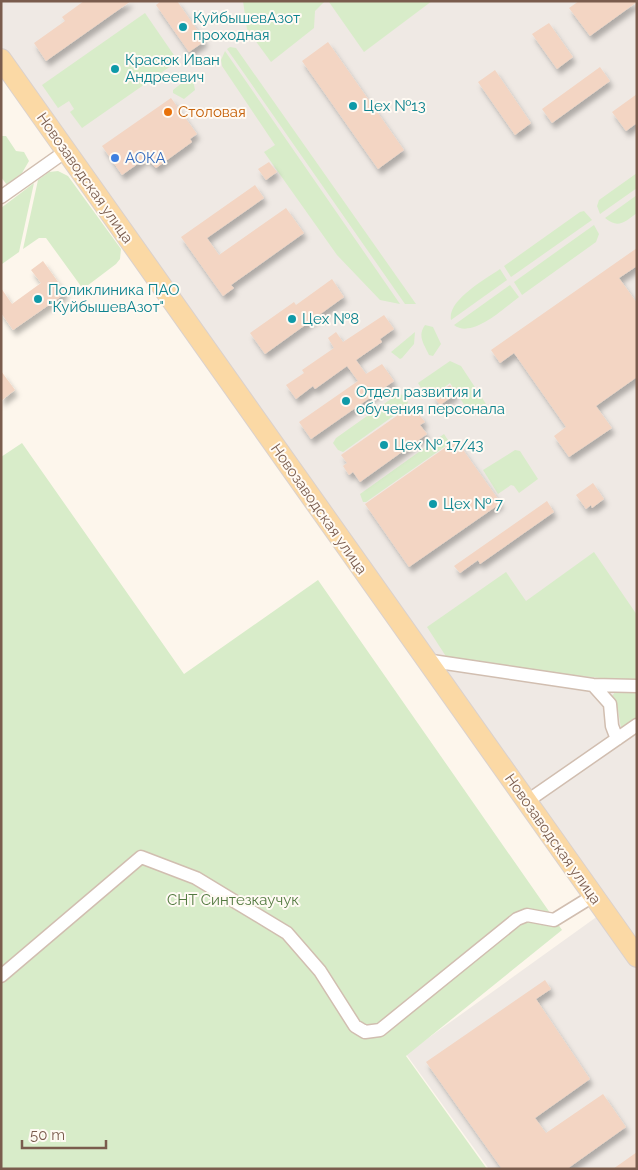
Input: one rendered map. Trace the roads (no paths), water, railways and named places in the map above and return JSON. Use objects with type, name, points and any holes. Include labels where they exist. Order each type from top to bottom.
[{"type":"main road","name":"Новозаводская улица","points":[[1,59],[637,957]]},
{"type":"street","points":[[1,197],[66,151]]},
{"type":"street","points":[[425,660],[593,685],[637,686]]},
{"type":"street","points":[[593,685],[610,704],[612,726],[617,739]]},
{"type":"street","points":[[526,802],[637,725]]},
{"type":"street","points":[[1,976],[140,857],[196,878],[287,933],[320,971],[355,1026],[365,1032],[380,1030],[517,919],[527,915],[554,920],[593,896]]},
{"type":"place","name":"КуйбышевАзот проходная","points":[[183,27]]},
{"type":"place","name":"Красюк Иван Андреевич","points":[[115,69]]},
{"type":"place","name":"Цех №13","points":[[353,106]]},
{"type":"place","name":"Столовая","points":[[168,112]]},
{"type":"place","name":"АОКА","points":[[115,158]]},
{"type":"place","name":"Поликлиника ПАО \"КуйбышевАзот\"","points":[[38,299]]},
{"type":"place","name":"Цех №8","points":[[292,319]]},
{"type":"place","name":"Отдел развития и обучения персонала","points":[[346,401]]},
{"type":"place","name":"Цех № 17/43","points":[[384,445]]},
{"type":"place","name":"Цех № 7","points":[[433,504]]},
{"type":"park label","name":"СНТ Синтезкаучук","points":[[233,900]]}]
